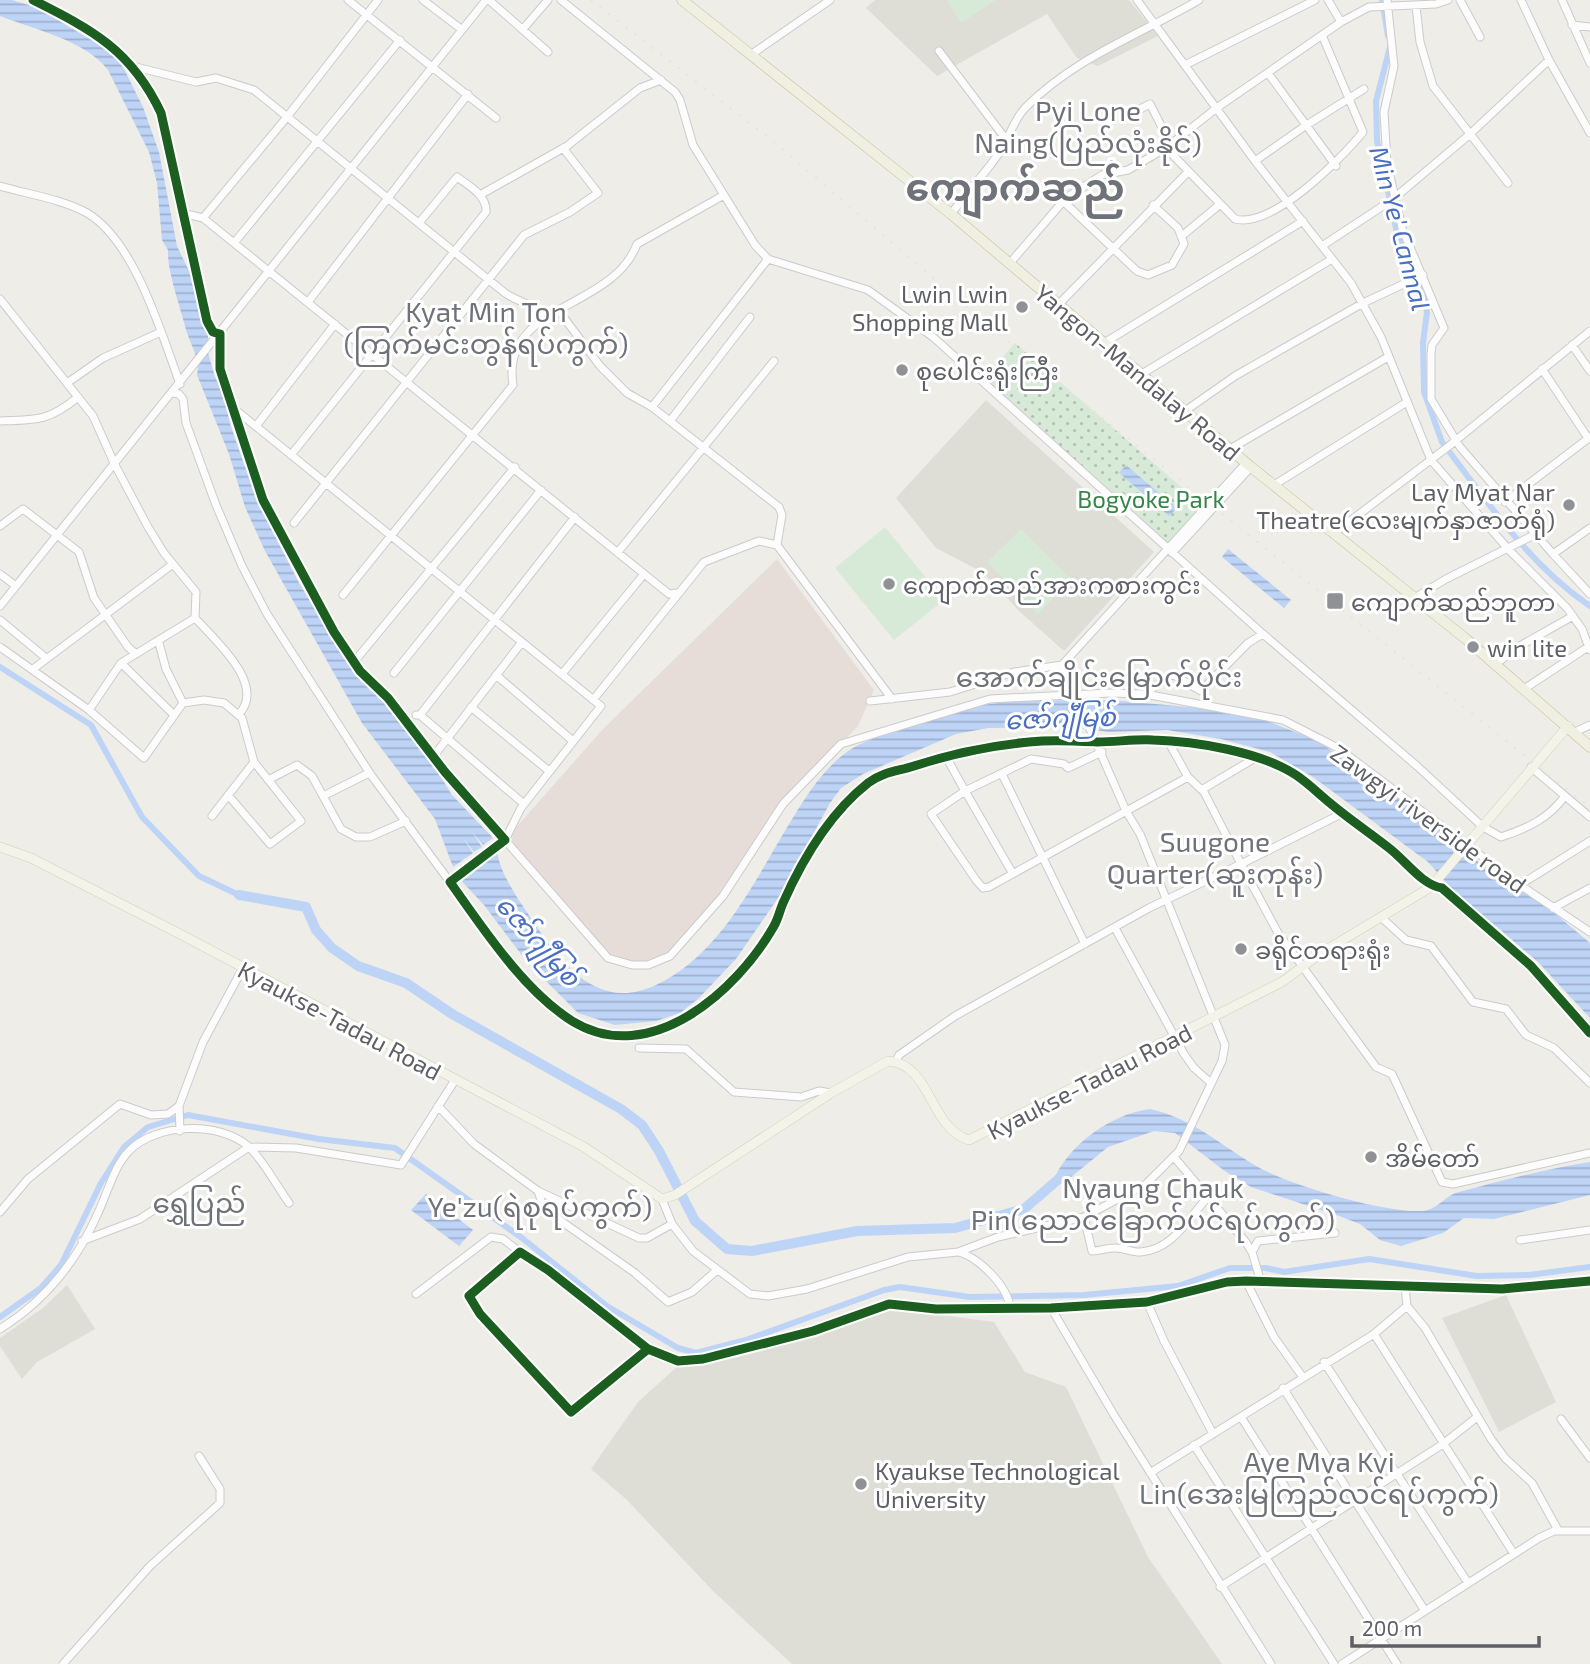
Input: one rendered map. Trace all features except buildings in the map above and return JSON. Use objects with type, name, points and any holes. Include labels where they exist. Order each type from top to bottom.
[{"type":"highway","name":"Yangon-Mandalay Road","points":[[682,0],[951,214],[1248,465],[1416,597],[1590,747]]},
{"type":"main road","name":"Kyaukse-Tadau Road","points":[[896,1061],[921,1081],[936,1114],[947,1128],[957,1137],[969,1140],[1216,1017],[1303,969],[1321,953],[1382,918],[1433,884],[1531,767],[1572,729]]},
{"type":"main road","name":"Kyaukse-Tadau Road","points":[[0,847],[31,858],[584,1147],[662,1199]]},
{"type":"main road","points":[[662,1199],[693,1184],[831,1093],[888,1060],[896,1061]]},
{"type":"street","points":[[33,0],[106,42],[135,67],[161,113],[207,321],[217,338]]},
{"type":"street","points":[[348,0],[496,118]]},
{"type":"street","points":[[203,218],[287,117],[378,0]]},
{"type":"street","points":[[0,606],[217,338],[432,65],[487,0],[548,52]]},
{"type":"street","points":[[523,29],[548,0]]},
{"type":"street","points":[[561,0],[661,80],[680,100],[693,145],[755,245],[768,259],[868,290],[933,337],[1263,634],[1417,766],[1483,827],[1501,837],[1517,832],[1551,814],[1564,796]]},
{"type":"street","points":[[752,54],[830,0]]},
{"type":"street","points":[[1137,0],[1363,303],[1406,402],[1434,458],[1573,616],[1589,648],[1524,689]]},
{"type":"street","points":[[951,214],[1002,148],[1005,138],[1023,110],[1060,78],[1108,46],[1156,25],[1199,0]]},
{"type":"street","points":[[1185,65],[1315,0]]},
{"type":"street","points":[[1328,0],[1341,22]]},
{"type":"street","points":[[1010,263],[1063,201],[1102,175],[1128,170],[1168,146],[1218,107],[1341,22],[1369,8],[1386,4],[1416,6],[1448,0]]},
{"type":"street","points":[[1460,0],[1480,37]]},
{"type":"street","points":[[1534,0],[1522,2],[1549,60],[1590,133]]},
{"type":"street","points":[[1562,0],[1590,63]]},
{"type":"street","points":[[427,1],[461,29]]},
{"type":"street","points":[[1386,4],[1394,66],[1384,112],[1387,163],[1393,198],[1420,277],[1444,328],[1432,345],[1431,399],[1452,443],[1590,594]]},
{"type":"street","points":[[1416,6],[1420,42],[1433,86],[1508,183]]},
{"type":"street","points":[[1572,25],[1590,27]]},
{"type":"street","points":[[1126,116],[1150,104],[1168,146],[1187,173],[1218,206],[1235,219],[1245,222],[1288,201],[1336,166],[1363,132],[1322,34]]},
{"type":"street","points":[[234,243],[316,139],[400,40]]},
{"type":"street","points":[[939,51],[1005,138]]},
{"type":"street","points":[[1322,246],[1393,198],[1469,135],[1549,60]]},
{"type":"street","points":[[135,67],[196,82],[216,78],[254,90],[488,279],[522,304],[542,310],[548,317]]},
{"type":"street","points":[[1268,73],[1336,166]]},
{"type":"street","points":[[480,195],[563,148],[640,88],[661,80]]},
{"type":"street","points":[[1255,161],[1364,89]]},
{"type":"street","points":[[308,302],[468,94]]},
{"type":"street","points":[[294,523],[524,235],[570,212],[598,193],[563,148]]},
{"type":"street","points":[[1058,305],[1187,173]]},
{"type":"street","points":[[290,456],[486,212],[486,205],[480,195],[457,177],[419,223]]},
{"type":"street","points":[[0,186],[88,214],[122,247],[141,283],[180,384]]},
{"type":"street","points":[[343,595],[513,385],[511,360],[521,338],[548,317],[615,278],[631,260],[637,244],[723,195]]},
{"type":"street","points":[[1063,201],[1137,271],[1148,275],[1172,265],[1181,252],[1183,235],[1218,206]]},
{"type":"street","points":[[1153,205],[1183,235]]},
{"type":"street","points":[[183,213],[203,218],[475,435],[668,594],[677,593]]},
{"type":"street","points":[[1104,343],[1303,220]]},
{"type":"street","points":[[652,407],[768,259]]},
{"type":"street","points":[[1140,375],[1332,259]]},
{"type":"street","points":[[1185,411],[1235,376],[1363,303],[1420,277]]},
{"type":"street","points":[[0,299],[93,416],[114,465],[173,564],[196,592],[195,618],[236,663],[248,696],[246,707],[238,715]]},
{"type":"street","points":[[559,311],[600,366],[627,393],[652,407],[779,508],[782,515],[778,545]]},
{"type":"street","points":[[670,421],[750,317]]},
{"type":"street","points":[[256,426],[335,324]]},
{"type":"street","points":[[1333,534],[1434,458],[1590,331]]},
{"type":"street","points":[[67,383],[103,358],[161,332]]},
{"type":"street","name":"Zawgyi riverside road","points":[[217,338],[219,369],[263,500],[334,632],[354,662],[387,698],[502,842],[608,958],[632,965],[648,965],[670,956],[706,917],[783,804],[841,744],[990,699],[1076,695],[1145,694],[1283,720],[1338,748],[1465,847],[1590,932]]},
{"type":"street","points":[[1572,345],[1590,371]]},
{"type":"street","points":[[1230,449],[1388,357]]},
{"type":"street","points":[[618,552],[705,449],[774,361]]},
{"type":"street","points":[[1506,502],[1589,438],[1542,369]]},
{"type":"street","name":"Zawgyi riverside road","points":[[173,393],[179,394],[183,399],[186,423],[242,566],[267,614],[369,773],[453,879],[499,950],[537,992],[571,1021],[615,1035],[641,1034],[695,1014],[707,1006],[748,961],[774,927],[782,906],[827,825],[847,801],[883,774],[945,755],[997,744],[1075,739],[1098,742],[1168,741],[1255,758],[1295,774],[1433,884],[1442,888],[1531,966],[1590,1033]]},
{"type":"street","points":[[0,421],[31,421],[57,414],[78,397]]},
{"type":"street","points":[[1274,485],[1406,402]]},
{"type":"street","points":[[231,406],[390,538],[601,706],[524,804],[502,842],[453,879]]},
{"type":"street","points":[[870,701],[950,692],[1014,672],[1062,665],[1248,465]]},
{"type":"street","points":[[354,662],[514,467]]},
{"type":"street","points":[[394,673],[541,490]]},
{"type":"street","points":[[0,526],[23,509],[79,552],[94,598],[136,654]]},
{"type":"street","points":[[524,804],[418,715],[575,517]]},
{"type":"street","points":[[1553,554],[1590,528]]},
{"type":"street","points":[[1416,597],[1534,535]]},
{"type":"street","points":[[593,700],[704,562],[729,550],[759,541],[778,545],[892,699]]},
{"type":"street","points":[[33,668],[173,564]]},
{"type":"street","points":[[0,573],[16,586]]},
{"type":"street","points":[[562,674],[644,574]]},
{"type":"street","points":[[1496,664],[1518,647],[1573,616]]},
{"type":"street","points":[[89,710],[121,663],[159,643],[195,618]]},
{"type":"street","points":[[0,620],[46,658]]},
{"type":"street","points":[[1145,694],[1172,674],[1201,691],[1248,643],[1263,634]]},
{"type":"street","points":[[433,757],[522,642]]},
{"type":"street","points":[[159,643],[166,669],[183,703]]},
{"type":"street","points":[[0,647],[89,710],[144,758],[147,758],[173,713],[183,703],[204,700],[224,704],[242,718],[254,762],[300,821],[270,844],[228,795]]},
{"type":"street","points":[[121,663],[173,713]]},
{"type":"street","points":[[662,1199],[672,1224],[693,1251],[750,1294],[768,1296],[807,1289],[908,1257],[958,1252],[998,1237],[1084,1217],[1146,1184],[1174,1157],[1226,1052],[1216,1017],[1164,901],[1140,834],[1126,811],[1062,665]]},
{"type":"street","points":[[496,675],[573,741]]},
{"type":"street","points":[[471,708],[549,771]]},
{"type":"street","points":[[1572,729],[1590,725]]},
{"type":"street","points":[[1168,741],[1188,777],[1203,789],[1278,933],[1377,1067],[1392,1074],[1442,1182],[1453,1184],[1590,1153]]},
{"type":"street","points":[[1102,752],[1068,768],[1064,764],[1031,759],[965,792],[931,814],[983,888],[1188,777]]},
{"type":"street","points":[[945,755],[1013,874]]},
{"type":"street","points":[[1203,789],[1255,758]]},
{"type":"street","points":[[212,816],[254,762]]},
{"type":"street","points":[[268,780],[297,765],[312,776],[341,829],[356,837],[370,837],[406,821]]},
{"type":"street","points":[[1531,767],[1590,817]]},
{"type":"street","points":[[323,796],[369,773]]},
{"type":"street","points":[[1002,774],[1085,944]]},
{"type":"street","points":[[896,1061],[899,1055],[955,1016],[1164,901],[1343,813]]},
{"type":"street","points":[[1520,885],[1590,841]]},
{"type":"street","points":[[1553,908],[1590,888]]},
{"type":"street","points":[[1382,918],[1406,940],[1430,946],[1473,1002],[1506,1009],[1526,1035],[1554,1048],[1590,1083]]},
{"type":"street","points":[[1115,928],[1194,1068],[1211,1083]]},
{"type":"street","points":[[180,1131],[179,1106],[203,1041],[243,968]]},
{"type":"street","points":[[639,1048],[687,1049],[734,1092],[801,1097],[819,1091],[831,1093]]},
{"type":"street","points":[[82,1241],[140,1219],[249,1147],[275,1145],[375,1159],[396,1166],[405,1163],[455,1080]]},
{"type":"street","points":[[0,1212],[29,1179],[120,1104],[151,1115],[168,1114],[179,1106]]},
{"type":"street","points":[[438,1106],[474,1144],[538,1191],[639,1238],[647,1238],[672,1224]]},
{"type":"street","points":[[0,1329],[60,1280],[127,1152],[156,1133],[228,1133],[249,1147],[289,1203]]},
{"type":"street","points":[[1174,1157],[1252,1252],[1261,1282]]},
{"type":"street","points":[[538,1191],[544,1209],[577,1235],[635,1273],[668,1302],[692,1292],[716,1270]]},
{"type":"street","points":[[1084,1217],[1092,1251],[1116,1247],[1140,1253],[1182,1231],[1208,1197]]},
{"type":"street","points":[[1520,1240],[1590,1232]]},
{"type":"street","points":[[1252,1252],[1258,1241],[1335,1233]]},
{"type":"street","points":[[416,1294],[491,1237],[503,1239],[548,1269],[648,1349],[678,1361],[704,1359],[813,1331],[889,1304],[936,1309],[1051,1308],[1147,1302],[1227,1282],[1246,1281],[1532,1289],[1590,1281]]},
{"type":"street","points":[[520,1252],[468,1299],[568,1411],[578,1409],[648,1349]]},
{"type":"street","points":[[958,1252],[977,1261],[1003,1290],[1010,1308]]},
{"type":"street","points":[[1246,1281],[1274,1337],[1302,1376]]},
{"type":"street","points":[[1405,1287],[1407,1306],[1425,1328],[1477,1417],[1505,1458],[1532,1482],[1558,1530]]},
{"type":"street","points":[[1147,1302],[1164,1341],[1213,1434]]},
{"type":"street","points":[[1150,1474],[1324,1362],[1374,1334],[1407,1306]]},
{"type":"street","points":[[1051,1308],[1150,1474],[1271,1664]]},
{"type":"street","points":[[1374,1334],[1514,1554]]},
{"type":"street","points":[[1324,1362],[1468,1583]]},
{"type":"street","points":[[1283,1388],[1425,1611]]},
{"type":"street","points":[[1241,1417],[1309,1529],[1397,1664]]},
{"type":"street","points":[[1220,1587],[1395,1472],[1443,1444],[1477,1417]]},
{"type":"street","points":[[1561,1419],[1590,1458]]},
{"type":"street","points":[[1194,1445],[1334,1664]]},
{"type":"street","points":[[64,1664],[150,1566],[220,1503],[220,1489],[199,1456]]},
{"type":"street","points":[[1342,1664],[1514,1554],[1558,1530],[1590,1531]]},
{"type":"shaded area","points":[[875,0],[1129,0],[1158,36],[1098,66],[1077,58],[1047,14],[937,76],[866,8]]},
{"type":"shaded area","points":[[986,400],[1154,552],[1064,651],[1019,611],[984,573],[936,548],[896,498]]},
{"type":"shaded area","points":[[777,559],[874,690],[858,726],[783,804],[715,905],[670,956],[648,965],[608,958],[505,840],[603,729]]},
{"type":"shaded area","points":[[67,1285],[95,1329],[37,1362],[22,1379],[0,1346],[0,1338],[43,1308]]},
{"type":"shaded area","points":[[1506,1295],[1556,1402],[1499,1432],[1442,1318]]},
{"type":"shaded area","name":"Kyaukse Technological University","points":[[896,1309],[994,1322],[1025,1372],[1066,1387],[1148,1557],[1222,1664],[792,1664],[713,1591],[626,1499],[591,1469],[638,1402],[679,1365],[807,1338]]},
{"type":"green space","points":[[947,0],[996,0],[961,23]]},
{"type":"green space","name":"Bogyoke Park","points":[[1015,343],[1202,505],[1167,548],[982,381]]},
{"type":"green space","name":"ကျောက်ဆည်အားကစားကွင်း","points":[[885,527],[944,600],[894,640],[835,568]]},
{"type":"green space","points":[[1021,529],[1072,580],[1038,614],[987,562]]},
{"type":"water","points":[[0,0],[12,0],[38,8],[108,50],[120,61],[143,107],[159,152],[177,246],[189,271],[208,334],[208,353],[215,377],[224,395],[230,424],[244,464],[271,528],[299,583],[345,658],[381,697],[432,763],[452,795],[493,838],[483,845],[472,832],[482,847],[474,852],[463,838],[473,853],[453,867],[435,819],[362,723],[265,551],[245,507],[229,454],[197,375],[196,357],[174,288],[168,250],[162,240],[157,183],[149,152],[108,70],[72,43],[0,16]]},
{"type":"water","points":[[1126,465],[1177,508],[1169,516],[1119,473]]},
{"type":"water","points":[[1228,549],[1291,600],[1284,608],[1222,557]]},
{"type":"water","name":"ဇော်ဂျီမြစ်","points":[[1110,700],[1200,708],[1257,717],[1318,741],[1441,829],[1474,859],[1546,906],[1590,943],[1590,1018],[1538,962],[1450,887],[1428,862],[1313,777],[1270,752],[1221,739],[1167,730],[1109,732],[1071,727],[988,728],[956,734],[863,774],[841,788],[830,803],[780,895],[736,959],[698,999],[680,1013],[656,1021],[615,1025],[578,1013],[527,962],[484,905],[455,874],[475,858],[479,860],[477,857],[484,851],[487,854],[486,850],[496,842],[500,864],[510,886],[548,943],[572,971],[602,989],[618,993],[636,992],[656,985],[680,971],[701,954],[736,911],[813,787],[835,762],[853,748],[953,712],[994,703]]},
{"type":"water","points":[[1150,1109],[1180,1119],[1273,1174],[1338,1197],[1385,1208],[1428,1210],[1459,1192],[1590,1162],[1590,1195],[1494,1219],[1464,1218],[1443,1233],[1401,1246],[1380,1240],[1360,1224],[1251,1187],[1226,1172],[1175,1133],[1154,1131],[1108,1147],[1065,1182],[1051,1186],[1067,1158],[1091,1135],[1120,1118]]},
{"type":"water","points":[[426,1194],[473,1230],[459,1246],[411,1210]]},
{"type":"waterway","name":"Min Ye' Cannal","points":[[1382,0],[1388,36]]},
{"type":"waterway","name":"Min Ye' Cannal","points":[[1390,47],[1376,101],[1377,141],[1397,233],[1423,295],[1427,312],[1423,343],[1424,392],[1442,442],[1492,509],[1547,571],[1590,606]]},
{"type":"waterway","points":[[0,667],[91,725],[142,817],[199,876],[239,895]]},
{"type":"waterway","points":[[239,895],[306,907],[316,930],[332,948],[358,966],[406,983],[452,1014],[621,1109],[642,1125],[659,1151],[695,1221],[727,1249],[752,1251],[857,1231],[955,1228],[1024,1209],[1061,1177]]},
{"type":"waterway","points":[[0,1317],[41,1288],[61,1265],[101,1183],[124,1147],[148,1127],[188,1115],[319,1139],[395,1148],[522,1238],[607,1306],[678,1348],[696,1353],[746,1340],[884,1290],[900,1287],[970,1297],[1084,1295],[1178,1286],[1230,1268],[1266,1268],[1284,1272],[1369,1259],[1477,1276],[1529,1275],[1590,1267]]},
{"type":"railway","points":[[591,0],[775,143],[1020,352],[1590,808]]},
{"type":"cycle path","points":[[33,0],[109,44],[137,73],[150,92],[161,113],[207,321],[213,332],[220,334],[220,369],[263,500],[334,632],[360,671],[388,698],[445,772],[505,840],[450,882],[521,976],[537,993],[572,1021],[602,1033],[631,1036],[660,1029],[688,1016],[714,997],[738,975],[758,951],[775,923],[799,869],[830,822],[854,795],[879,776],[977,749],[1009,744],[1146,740],[1227,749],[1265,760],[1296,775],[1389,848],[1421,877],[1442,888],[1531,966],[1590,1033]]},
{"type":"cycle path","points":[[648,1349],[571,1412],[480,1314],[469,1296],[520,1252],[548,1270],[648,1349],[678,1361],[703,1359],[813,1331],[889,1304],[936,1309],[1051,1308],[1147,1302],[1227,1282],[1246,1281],[1502,1289],[1590,1281]]},
{"type":"place","name":"Lwin Lwin Shopping Mall","points":[[1022,307]]},
{"type":"place","name":"စုပေါင်းရုံးကြီး","points":[[902,370]]},
{"type":"place","name":"Lay Myat Nar Theatre(လေးမျက်နှာဇာတ်ရုံ)","points":[[1569,505]]},
{"type":"place","name":"ကျောက်ဆည်အားကစားကွင်း","points":[[889,584]]},
{"type":"place","name":"ကျောက်ဆည်ဘူတာ","points":[[1335,601]]},
{"type":"place","name":"win lite","points":[[1473,647]]},
{"type":"place","name":"ခရိုင်တရားရုံး","points":[[1241,949]]},
{"type":"place","name":"အိမ်တော်","points":[[1371,1157]]},
{"type":"place","name":"Kyaukse Technological University","points":[[861,1484]]},
{"type":"district","name":"Pyi Lone Naing(ပြည်လုံးနိုင်)","points":[[1088,126]]},
{"type":"district","name":"ကျောက်ဆည်","points":[[1015,186]]},
{"type":"district","name":"Kyat Min Ton (ကြက်မင်းတွန်ရပ်ကွက်)","points":[[486,327]]},
{"type":"district","name":"အောက်ချိုင်းမြောက်ပိုင်း","points":[[1099,676]]},
{"type":"district","name":"Suugone Quarter(ဆူးကုန်း)","points":[[1215,857]]},
{"type":"district","name":"ရွှေပြည်","points":[[199,1202]]},
{"type":"district","name":"Nyaung Chauk Pin(ညောင်ခြောက်ပင်ရပ်ကွက်)","points":[[1153,1203]]},
{"type":"district","name":"Ye'zu(ရဲစုရပ်ကွက်)","points":[[540,1206]]},
{"type":"district","name":"Aye Mya Kyi Lin(အေးမြကြည်လင်ရပ်ကွက်)","points":[[1319,1477]]}]
